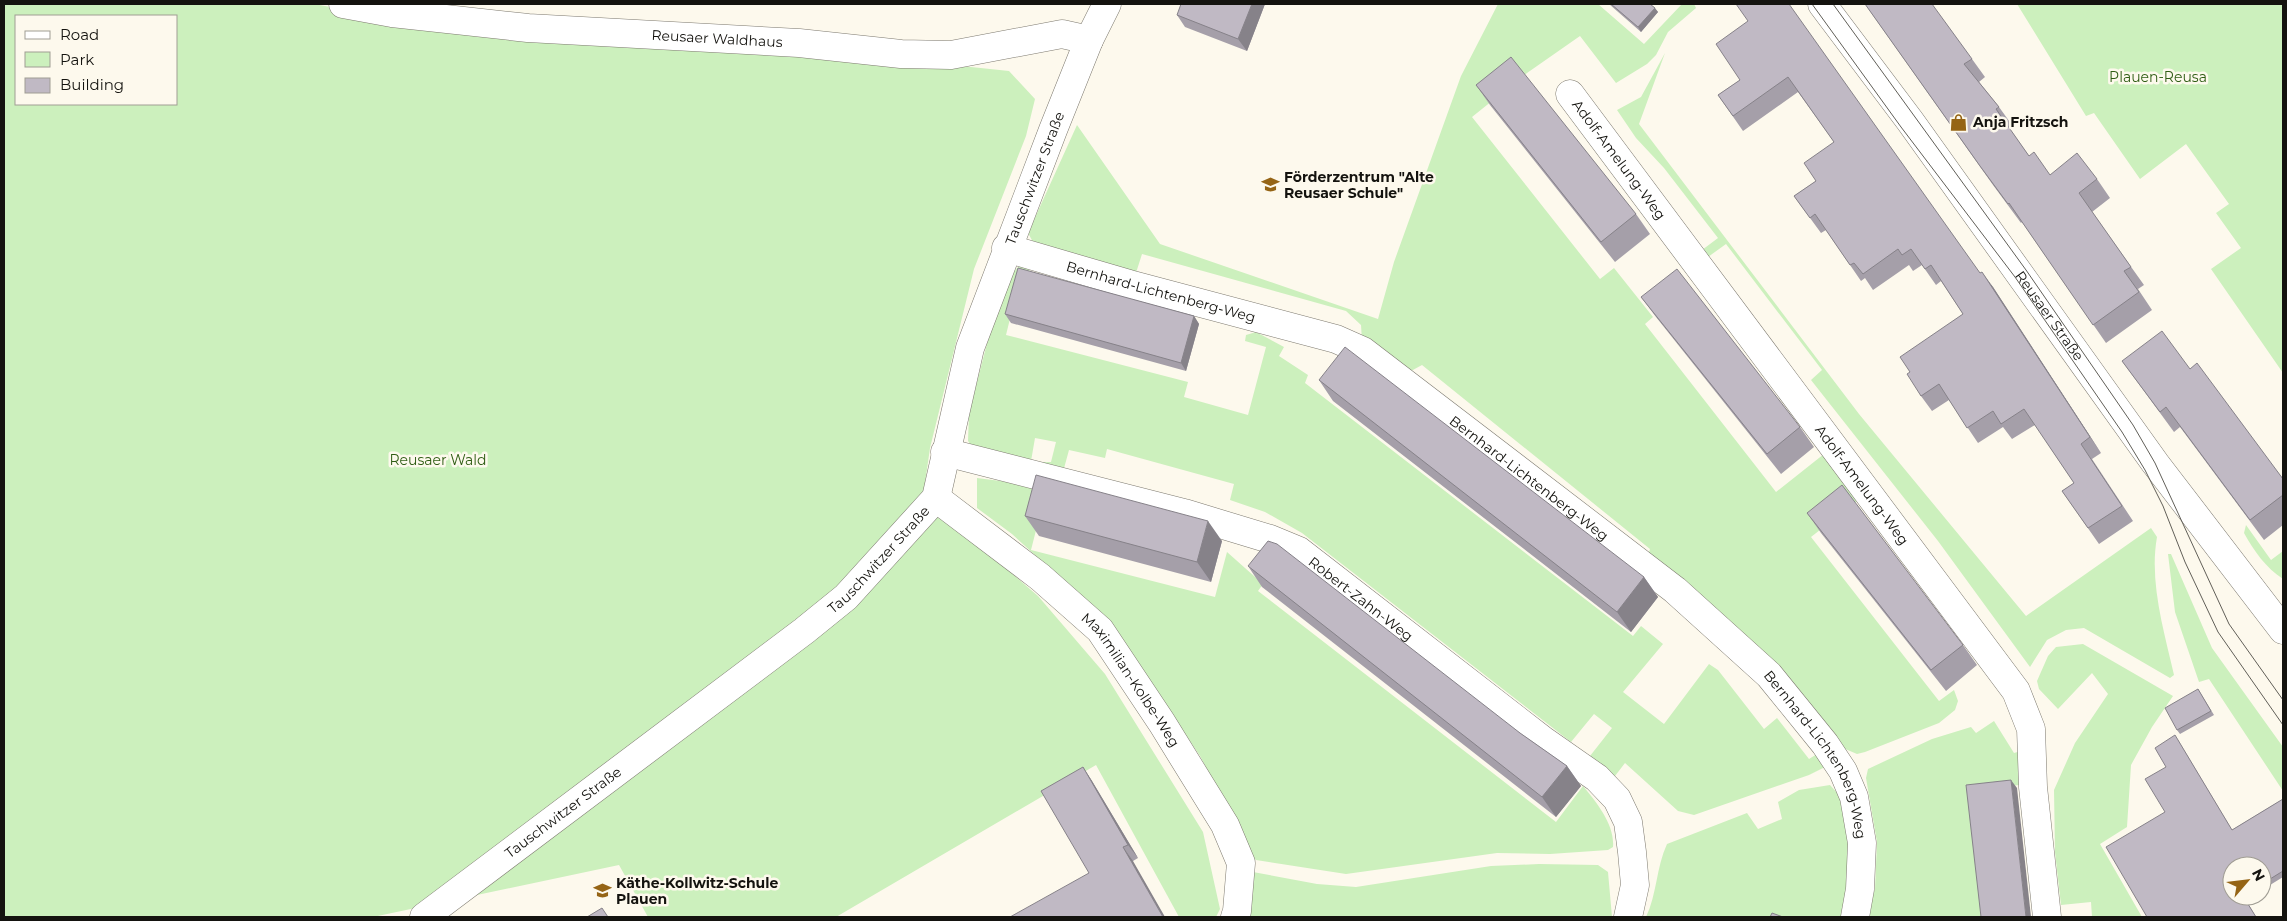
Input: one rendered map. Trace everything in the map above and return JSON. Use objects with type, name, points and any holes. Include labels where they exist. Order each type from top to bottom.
[{"type":"street","name":"Reusaer Waldhaus","points":[[343,4],[392,13],[528,28],[799,43],[902,54],[951,55],[1062,34],[1089,40]]},
{"type":"street","name":"Tauschwitzer Straße","points":[[424,917],[804,631],[846,597],[936,498],[944,452],[970,348],[1006,248],[1089,40],[1107,4]]},
{"type":"street","name":"Reusaer Straße","points":[[1822,4],[1922,137],[2155,463],[2282,626]]},
{"type":"street","name":"Adolf-Amelung-Weg","points":[[1570,94],[2016,691],[2031,728],[2033,786],[2047,917]]},
{"type":"street","name":"Bernhard-Lichtenberg-Weg","points":[[1006,248],[1129,284],[1336,339],[1363,351],[1676,590],[1769,675],[1825,744],[1843,771],[1854,797],[1862,843],[1860,889],[1855,917]]},
{"type":"street","name":"Robert-Zahn-Weg","points":[[944,452],[1184,513],[1299,551],[1544,741],[1597,778],[1617,799],[1628,822],[1632,852],[1635,885],[1628,917]]},
{"type":"street","name":"Maximilian-Kolbe-Weg","points":[[936,498],[1040,577],[1100,630],[1162,722],[1225,825],[1241,863],[1235,917]]},
{"type":"green space","name":"Reusaer Wald","points":[[4,4],[314,4],[396,19],[530,34],[1009,71],[1035,99],[1026,136],[974,269],[930,448],[923,497],[1038,596],[1105,674],[1203,832],[1220,909],[1216,917],[1179,917],[1096,765],[836,917],[648,917],[619,865],[373,917],[4,917]]},
{"type":"green space","points":[[1498,4],[1598,4],[1644,44],[1682,4],[1694,4],[1696,8],[1668,32],[1656,55],[1647,64],[1616,83],[1580,36],[1527,73],[1472,117],[1600,279],[1614,268],[1653,317],[1645,324],[1776,492],[1824,454],[1857,501],[1811,537],[1939,701],[1954,690],[1958,701],[1955,710],[1939,723],[1865,752],[1857,754],[1843,748],[1647,559],[1650,549],[1422,365],[1411,371],[1362,340],[1361,325],[1346,311],[1142,254],[1135,276],[1033,242],[1028,233],[1077,125],[1160,244],[1378,319],[1394,262],[1461,76]]},
{"type":"green space","name":"Plauen-Reusa","points":[[2017,4],[2283,4],[2283,373],[2211,269],[2241,248],[2216,213],[2229,204],[2186,144],[2140,179],[2094,113],[2086,116]]},
{"type":"green space","points":[[1665,53],[1639,124],[1859,414],[2026,616],[2151,528],[2157,537],[2155,554],[2156,589],[2174,675],[2170,678],[2084,628],[2066,630],[2047,640],[2030,667],[1938,541],[1811,380],[1822,370],[1726,244],[1708,257],[1702,250],[1718,238],[1664,168],[1636,138],[1617,110],[1641,97]]},
{"type":"green space","points":[[1019,266],[1031,266],[1028,275],[1021,274],[1006,335],[1188,382],[1184,397],[1248,415],[1266,347],[1245,341],[1246,335],[1256,332],[1284,347],[1279,356],[1308,375],[1305,383],[1633,636],[1641,626],[1663,644],[1623,692],[1664,724],[1709,664],[1718,670],[1764,729],[1777,718],[1809,759],[1817,754],[1825,767],[1809,775],[1694,815],[1678,811],[1625,763],[1615,776],[1590,756],[1612,728],[1594,714],[1571,742],[1302,533],[1265,512],[1230,500],[1234,484],[1107,449],[1105,458],[1069,450],[1063,472],[1042,468],[1043,462],[1051,462],[1056,442],[1035,438],[1030,467],[978,455],[968,441],[969,413],[991,328],[1010,276]]},
{"type":"green space","points":[[977,478],[1047,487],[1031,550],[1215,597],[1227,552],[1263,584],[1258,591],[1556,822],[1583,786],[1599,807],[1608,823],[1613,839],[1613,847],[1608,850],[1550,854],[1497,853],[1346,874],[1256,860],[1246,853],[1231,814],[1200,756],[1129,651],[1084,600],[1012,534],[977,508]]},
{"type":"green space","points":[[2246,525],[2271,560],[2283,551],[2283,579],[2271,570],[2256,553],[2244,533]]},
{"type":"green space","points":[[2168,554],[2171,554],[2212,648],[2283,747],[2283,791],[2209,679],[2199,682],[2175,612]]},
{"type":"green space","points":[[2083,644],[2173,696],[2152,727],[2131,765],[2127,827],[2100,844],[2142,917],[2092,917],[2091,902],[2061,905],[2055,852],[2054,790],[2075,743],[2108,694],[2092,673],[2058,709],[2039,689],[2037,681],[2048,656],[2056,647]]},
{"type":"green space","points":[[1994,721],[2014,753],[2021,751],[2019,785],[1969,791],[1983,917],[1865,917],[1875,889],[1877,842],[1866,778],[1868,769],[1932,739],[1971,727],[1976,733]]},
{"type":"green space","points":[[1830,785],[1841,797],[1853,840],[1848,917],[1646,917],[1667,844],[1747,813],[1758,829],[1782,819],[1778,802],[1799,790]]},
{"type":"green space","points":[[1539,864],[1598,865],[1608,872],[1612,917],[1243,917],[1253,872],[1317,884],[1356,887],[1491,866]]},
{"type":"building","points":[[1181,4],[1252,4],[1238,39],[1177,15]]},
{"type":"building","points":[[1611,4],[1650,4],[1655,8],[1638,27]]},
{"type":"building","points":[[1736,4],[1789,4],[1980,273],[1982,272],[2090,437],[2081,444],[2122,506],[2088,528],[2062,491],[2074,483],[2024,409],[2001,424],[1993,411],[1967,428],[1939,384],[1921,396],[1907,374],[1910,372],[1900,357],[1963,314],[1931,265],[1925,269],[1911,249],[1902,255],[1898,249],[1863,274],[1854,263],[1850,265],[1815,214],[1810,218],[1794,196],[1816,181],[1804,163],[1834,142],[1788,77],[1733,116],[1718,95],[1740,80],[1716,44],[1748,21]]},
{"type":"building","points":[[1865,4],[1932,4],[1972,59],[1964,64],[1999,107],[1996,109],[2029,156],[2034,152],[2050,175],[2077,153],[2097,179],[2079,193],[2131,267],[2124,271],[2139,292],[2093,325],[2009,203],[1980,166]]},
{"type":"building","points":[[1511,57],[1636,214],[1601,242],[1476,85]]},
{"type":"building","points":[[1018,268],[1194,316],[1181,363],[1005,314]]},
{"type":"building","points":[[1677,269],[1800,427],[1767,454],[1641,297]]},
{"type":"building","points":[[2162,331],[2190,369],[2197,363],[2283,479],[2283,495],[2250,520],[2166,407],[2160,412],[2122,361]]},
{"type":"building","points":[[1345,347],[1644,577],[1617,612],[1319,380]]},
{"type":"building","points":[[1036,475],[1208,521],[1197,562],[1025,516]]},
{"type":"building","points":[[1842,485],[1963,645],[1931,670],[1807,513]]},
{"type":"building","points":[[1268,541],[1277,544],[1520,733],[1567,766],[1542,797],[1248,566]]},
{"type":"building","points":[[2198,689],[2211,711],[2177,730],[2165,708]]},
{"type":"building","points":[[2175,735],[2232,830],[2283,799],[2283,871],[2272,878],[2272,856],[2222,856],[2222,906],[2249,906],[2256,917],[2147,917],[2106,847],[2165,812],[2145,779],[2166,767],[2155,748]]},
{"type":"building","points":[[1083,767],[1128,845],[1123,847],[1163,917],[1010,917],[1089,873],[1041,791]]},
{"type":"building","points":[[2011,780],[2026,917],[1981,917],[1966,785]]},
{"type":"building","points":[[602,908],[608,917],[587,917]]},
{"type":"building","points":[[1772,913],[1783,917],[1770,917]]},
{"type":"tram line","points":[[1812,4],[1901,127],[2015,277],[2122,432],[2145,470],[2163,506],[2185,562],[2218,632],[2283,725]]},
{"type":"tram line","points":[[1833,4],[2026,270],[2133,425],[2155,463],[2229,624],[2283,700]]},
{"type":"place","name":"Anja Fritzsch","points":[[1959,122]]},
{"type":"place","name":"Förderzentrum \"Alte Reusaer Schule\"","points":[[1270,185]]},
{"type":"place","name":"Käthe-Kollwitz-Schule Plauen","points":[[602,891]]}]
